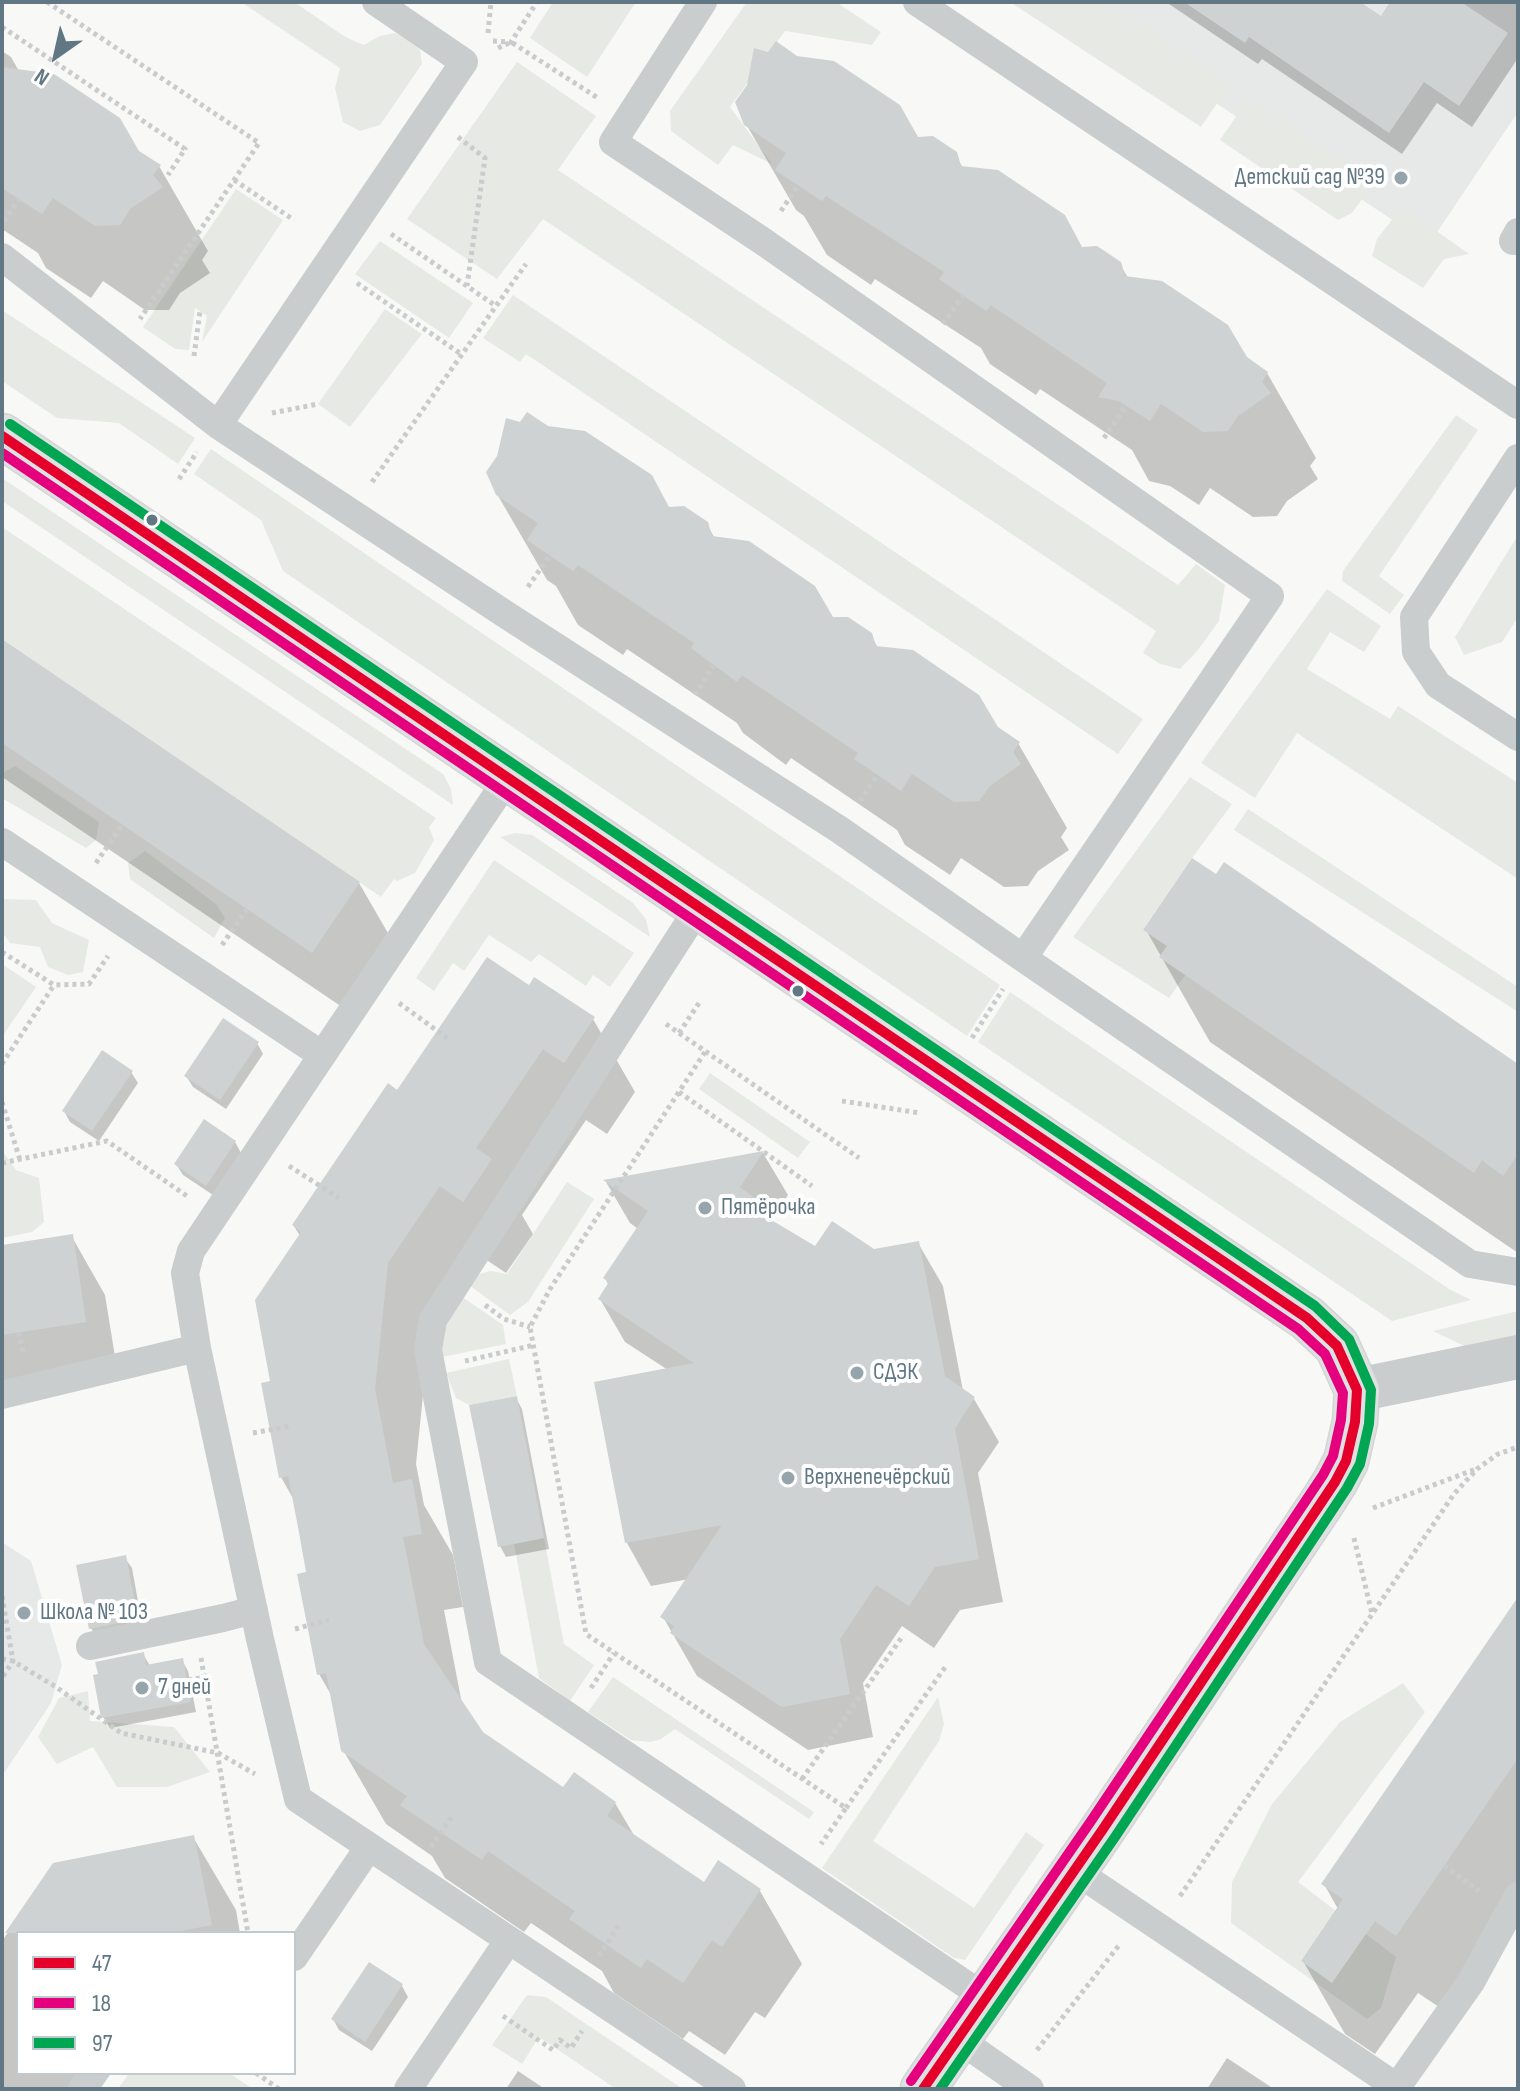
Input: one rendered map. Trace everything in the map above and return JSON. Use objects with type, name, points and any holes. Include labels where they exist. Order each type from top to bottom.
[{"type":"street","points":[[2,436],[1307,1318],[1337,1346],[1357,1390],[1355,1422],[1346,1461],[1321,1504],[923,2089]]},
{"type":"street","points":[[1357,1390],[1518,1357]]},
{"type":"lane","points":[[218,425],[464,62],[376,2]]},
{"type":"lane","points":[[703,2],[613,142],[761,240],[1270,596],[1023,958]]},
{"type":"lane","points":[[917,2],[1518,405]]},
{"type":"lane","points":[[2,257],[218,425],[840,830],[1470,1264],[1518,1272]]},
{"type":"lane","points":[[1518,458],[1414,617],[1416,652],[1438,685],[1518,737]]},
{"type":"lane","points":[[508,778],[191,1251],[185,1273],[197,1348],[298,1799],[732,2089]]},
{"type":"lane","points":[[2,842],[322,1055]]},
{"type":"lane","points":[[699,907],[433,1320],[428,1350],[431,1369],[488,1662],[986,1998]]},
{"type":"lane","points":[[2,1395],[197,1348]]},
{"type":"lane","points":[[90,1646],[254,1610]]},
{"type":"lane","points":[[296,1954],[369,1847]]},
{"type":"lane","points":[[1074,1870],[1399,2088],[1471,1982],[1518,1896]]},
{"type":"lane","points":[[408,2089],[508,1941]]},
{"type":"lane","points":[[957,2038],[1022,2084]]},
{"type":"path","points":[[47,2],[259,143],[133,330]]},
{"type":"path","points":[[491,2],[487,41],[511,42],[628,118]]},
{"type":"path","points":[[464,62],[511,42],[537,2]]},
{"type":"path","points":[[2,27],[185,149],[168,175]]},
{"type":"path","points":[[449,130],[485,158],[467,286]]},
{"type":"path","points":[[234,180],[294,220]]},
{"type":"path","points":[[2,223],[19,199]]},
{"type":"path","points":[[387,231],[496,306]]},
{"type":"path","points":[[350,513],[526,264]]},
{"type":"path","points":[[353,280],[461,354]]},
{"type":"path","points":[[194,356],[200,311]]},
{"type":"path","points":[[2,952],[54,985],[89,984],[129,927]]},
{"type":"path","points":[[968,1046],[1023,958]]},
{"type":"path","points":[[371,984],[447,1038]]},
{"type":"path","points":[[2,1064],[54,985]]},
{"type":"path","points":[[679,1033],[699,1003]]},
{"type":"path","points":[[635,1004],[859,1158]]},
{"type":"path","points":[[705,1052],[550,1289],[530,1327],[586,1634],[846,1808]]},
{"type":"path","points":[[679,1092],[812,1186]]},
{"type":"path","points":[[842,1101],[926,1114]]},
{"type":"path","points":[[2,1102],[20,1160]]},
{"type":"path","points":[[2,1163],[107,1141],[157,1174]]},
{"type":"path","points":[[260,1147],[339,1198]]},
{"type":"path","points":[[455,1284],[504,1319],[530,1327]]},
{"type":"path","points":[[431,1369],[534,1345]]},
{"type":"path","points":[[1177,1900],[1454,1494],[1477,1469],[1498,1454],[1518,1447]]},
{"type":"path","points":[[1373,1508],[1477,1469]]},
{"type":"path","points":[[1351,1525],[1372,1615]]},
{"type":"path","points":[[2,1596],[13,1661],[2,1678]]},
{"type":"path","points":[[802,1779],[902,1637]]},
{"type":"path","points":[[200,1652],[248,1931]]},
{"type":"path","points":[[2,1659],[13,1661],[56,1687],[121,1733],[218,1753],[298,1799]]},
{"type":"path","points":[[801,1874],[946,1666]]},
{"type":"path","points":[[188,1680],[205,1677]]},
{"type":"path","points":[[1022,2084],[1121,1942]]},
{"type":"path","points":[[471,1995],[553,2050],[560,2040],[571,2048],[602,2000]]},
{"type":"path","points":[[259,2075],[279,2089]]},
{"type":"shaded area","points":[[241,2],[294,2],[344,36],[364,45],[380,36],[395,33],[410,39],[420,50],[422,64],[380,125],[360,131],[343,122],[335,88],[340,68]]},
{"type":"shaded area","points":[[553,2],[636,2],[587,77],[530,38]]},
{"type":"shaded area","points":[[747,2],[836,2],[881,32],[872,45],[785,31],[730,107],[772,164],[733,145],[718,165],[671,131],[670,111]]},
{"type":"shaded area","points":[[1010,2],[1104,2],[1230,84],[1201,127]]},
{"type":"shaded area","name":"Детский сад №39","points":[[1063,2],[1518,2],[1518,112],[1429,244]]},
{"type":"shaded area","points":[[517,62],[596,116],[558,170],[1178,585],[1196,564],[1225,585],[1219,621],[1198,650],[1180,669],[1160,664],[1143,653],[1156,631],[543,219],[497,279],[407,219]]},
{"type":"shaded area","points":[[1254,101],[1368,180],[1367,192],[1352,213],[1338,220],[1220,140],[1246,102]]},
{"type":"shaded area","points":[[236,189],[283,220],[202,342],[207,316],[195,308],[189,350],[175,349],[143,327]]},
{"type":"shaded area","points":[[1398,212],[1411,213],[1469,254],[1444,259],[1423,288],[1372,256],[1377,239]]},
{"type":"shaded area","points":[[380,241],[473,303],[449,338],[355,274]]},
{"type":"shaded area","points":[[513,295],[1143,719],[1118,754],[526,354],[520,362],[483,338]]},
{"type":"shaded area","points":[[385,309],[422,334],[350,427],[318,404]]},
{"type":"shaded area","points":[[2,310],[195,438],[178,464],[119,423],[57,418],[2,381]]},
{"type":"shaded area","points":[[1456,415],[1478,430],[1379,576],[1404,595],[1390,614],[1342,581],[1343,571]]},
{"type":"shaded area","points":[[211,449],[1000,985],[967,1036],[283,571],[261,520],[194,474]]},
{"type":"shaded area","points":[[2,478],[443,774],[451,789],[453,805],[2,501]]},
{"type":"shaded area","points":[[2,527],[436,818],[429,827],[434,840],[415,873],[397,881],[394,879],[381,897],[2,639]]},
{"type":"shaded area","points":[[1518,535],[1518,617],[1502,642],[1464,655],[1455,637]]},
{"type":"shaded area","points":[[1327,589],[1381,626],[1364,652],[1330,632],[1307,669],[1390,719],[1398,706],[1518,783],[1518,879],[1297,733],[1255,798],[1201,763]]},
{"type":"shaded area","points":[[15,766],[99,822],[96,840],[86,848],[2,798],[2,773]]},
{"type":"shaded area","points":[[1190,777],[1232,804],[1143,930],[1167,946],[1159,957],[1185,975],[1169,998],[1073,937]]},
{"type":"shaded area","points":[[1248,809],[1518,987],[1518,1012],[1234,830]]},
{"type":"shaded area","points":[[515,833],[532,835],[633,903],[646,919],[650,937],[500,837]]},
{"type":"shaded area","points":[[145,851],[216,904],[225,918],[214,938],[130,879],[128,863]]},
{"type":"shaded area","points":[[494,860],[634,953],[610,987],[593,975],[586,986],[539,954],[531,962],[489,935],[464,971],[453,963],[434,991],[416,978]]},
{"type":"shaded area","points":[[2,899],[36,900],[52,923],[89,940],[83,972],[68,975],[48,967],[40,947],[10,943],[2,932]]},
{"type":"shaded area","points":[[2,964],[36,987],[2,1037]]},
{"type":"shaded area","points":[[1010,992],[1449,1289],[1471,1300],[1392,1321],[978,1042]]},
{"type":"shaded area","points":[[710,1073],[810,1142],[798,1158],[699,1089]]},
{"type":"shaded area","points":[[2,1150],[16,1170],[39,1178],[44,1222],[32,1232],[2,1238]]},
{"type":"shaded area","points":[[567,1182],[594,1199],[528,1302],[510,1315],[466,1283],[476,1275],[491,1271],[507,1274]]},
{"type":"shaded area","points":[[458,1294],[503,1325],[506,1344],[442,1357],[441,1338],[446,1317]]},
{"type":"shaded area","points":[[1518,1311],[1518,1347],[1483,1355],[1433,1331]]},
{"type":"shaded area","points":[[509,1359],[517,1396],[469,1405],[456,1398],[446,1373]]},
{"type":"shaded area","points":[[544,1538],[564,1644],[594,1665],[570,1701],[539,1678],[514,1544]]},
{"type":"shaded area","name":"Школа № 103","points":[[2,1542],[31,1561],[62,1665],[51,1703],[2,1776]]},
{"type":"shaded area","points":[[613,1677],[814,1812],[809,1819],[675,1729],[661,1739],[650,1742],[631,1740],[588,1712]]},
{"type":"shaded area","points":[[1403,1683],[1425,1712],[1298,1882],[1396,1957],[1381,2008],[1367,2019],[1231,1923],[1232,1882],[1272,1804],[1340,1722]]},
{"type":"shaded area","points":[[88,1691],[90,1721],[174,1727],[210,1772],[167,1787],[117,1787],[93,1747],[57,1764],[38,1737],[59,1698]]},
{"type":"shaded area","points":[[938,1697],[944,1724],[939,1741],[873,1841],[974,1908],[1026,1832],[1044,1845],[965,1960],[954,1958],[822,1868]]},
{"type":"shaded area","points":[[527,1995],[546,1997],[683,2089],[616,2089],[539,2037],[522,2064],[492,2045]]},
{"type":"shaded area","points":[[128,2075],[232,2075],[253,2089],[118,2089]]},
{"type":"building","points":[[1184,2],[1360,2],[1381,16],[1390,2],[1461,2],[1508,33],[1459,106],[1424,82],[1389,133],[1249,37],[1245,43]]},
{"type":"building","points":[[776,41],[797,56],[834,61],[900,105],[918,137],[933,136],[957,152],[961,166],[998,170],[1065,215],[1082,247],[1097,246],[1121,262],[1125,276],[1162,281],[1228,325],[1247,357],[1268,372],[1262,382],[1271,393],[1238,416],[1228,431],[1203,432],[1161,404],[1150,421],[1119,401],[1098,397],[1107,383],[991,305],[986,311],[939,279],[944,272],[826,196],[822,201],[775,170],[786,153],[744,125],[735,102],[747,85],[754,48],[768,52]]},
{"type":"building","points":[[2,67],[54,74],[120,118],[139,151],[161,165],[153,175],[163,187],[131,208],[120,225],[95,226],[53,198],[42,214],[2,188]]},
{"type":"building","points":[[527,412],[548,426],[585,431],[652,475],[669,507],[684,506],[708,522],[712,536],[749,541],[815,586],[833,617],[848,617],[872,633],[876,646],[913,650],[979,695],[998,727],[1020,742],[1013,752],[1021,764],[990,786],[979,801],[954,802],[912,774],[901,791],[854,759],[858,753],[742,675],[737,682],[691,648],[694,643],[578,565],[573,571],[527,540],[538,523],[496,495],[486,472],[497,456],[506,418],[520,422]]},
{"type":"building","points":[[2,639],[360,882],[312,953],[2,743]]},
{"type":"building","points":[[1192,858],[1216,874],[1224,862],[1518,1064],[1518,1154],[1503,1176],[1482,1160],[1474,1173],[1159,957],[1167,946],[1143,930]]},
{"type":"building","points":[[487,957],[529,985],[534,977],[595,1017],[564,1063],[543,1049],[476,1148],[492,1159],[463,1202],[440,1186],[388,1263],[375,1389],[393,1483],[412,1479],[422,1534],[403,1537],[424,1644],[483,1732],[563,1787],[574,1772],[616,1802],[607,1816],[704,1882],[718,1860],[761,1889],[722,1947],[712,1940],[683,1983],[647,1959],[641,1968],[569,1919],[575,1911],[488,1851],[482,1860],[400,1805],[407,1796],[341,1751],[326,1673],[317,1675],[297,1574],[306,1572],[288,1476],[279,1478],[261,1383],[270,1381],[255,1300],[301,1232],[292,1225],[388,1083],[397,1090]]},
{"type":"building","points":[[223,1018],[259,1042],[220,1100],[184,1076]]},
{"type":"building","points":[[102,1050],[133,1071],[92,1131],[62,1111]]},
{"type":"building","points":[[204,1119],[236,1141],[206,1186],[174,1164]]},
{"type":"building","name":"Верхнепечёрский","points":[[764,1151],[740,1187],[756,1199],[758,1212],[815,1246],[832,1221],[874,1249],[919,1241],[945,1376],[975,1397],[955,1429],[979,1559],[935,1567],[909,1606],[876,1585],[840,1639],[850,1694],[782,1707],[670,1633],[674,1626],[660,1617],[722,1525],[625,1543],[594,1382],[694,1363],[598,1299],[609,1282],[603,1278],[648,1211],[603,1180]]},
{"type":"building","points":[[73,1234],[86,1322],[2,1335],[2,1245]]},
{"type":"building","points":[[517,1396],[544,1538],[498,1547],[469,1405]]},
{"type":"building","points":[[126,1555],[138,1619],[89,1629],[76,1565]]},
{"type":"building","points":[[1518,1597],[1518,1758],[1396,1936],[1375,1921],[1332,1983],[1301,1961],[1343,1899],[1321,1884]]},
{"type":"building","points":[[144,1652],[146,1665],[183,1658],[191,1702],[101,1718],[93,1675],[98,1674],[95,1662]]},
{"type":"building","points":[[194,1835],[212,1925],[180,1931],[5,1933],[53,1863]]},
{"type":"building","points":[[369,1962],[403,1984],[365,2042],[331,2019]]},
{"type":"transit line","name":"97","points":[[10,424],[1315,1306],[1349,1339],[1371,1390],[1369,1424],[1360,1464],[1347,1488],[1115,1837],[940,2089]]},
{"type":"transit line","name":"47","points":[[2,436],[1307,1318],[1337,1346],[1357,1390],[1355,1422],[1346,1461],[1335,1482],[1103,1829],[923,2089]]},
{"type":"transit line","name":"18","points":[[2,453],[1298,1329],[1325,1354],[1343,1393],[1333,1456],[1323,1475],[1091,1821],[911,2081]]},
{"type":"place","name":"Детский сад №39","points":[[1401,178]]},
{"type":"place","name":"Пятёрочка","points":[[705,1208]]},
{"type":"place","name":"СДЭК","points":[[857,1373]]},
{"type":"place","name":"Верхнепечёрский","points":[[788,1478]]},
{"type":"place","name":"Школа № 103","points":[[24,1613]]},
{"type":"place","name":"7 дней","points":[[142,1688]]}]
